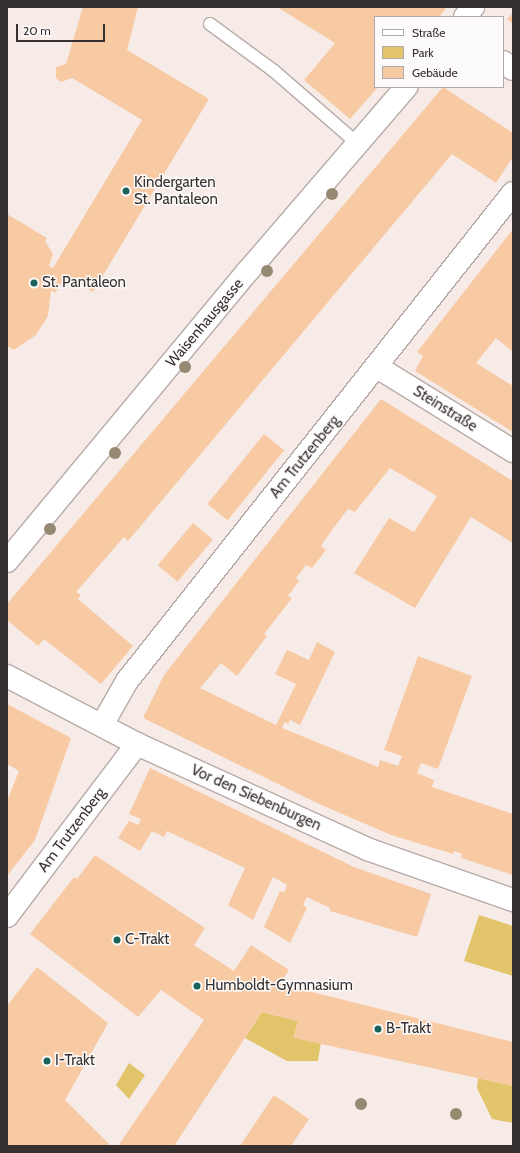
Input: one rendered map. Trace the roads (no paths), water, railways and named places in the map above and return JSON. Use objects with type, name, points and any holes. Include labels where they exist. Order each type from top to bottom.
[{"type":"street","points":[[466,16],[474,7]]},
{"type":"street","points":[[504,63],[513,69]]},
{"type":"street","name":"Waisenhausgasse","points":[[7,562],[248,271],[405,88]]},
{"type":"street","name":"Am Trutzenberg","points":[[102,725],[127,681],[377,367],[513,193]]},
{"type":"street","name":"Steinstraße","points":[[377,367],[513,451]]},
{"type":"street","name":"Vor den Siebenburgen","points":[[7,676],[137,744],[367,849],[513,900]]},
{"type":"street","name":"Am Trutzenberg","points":[[7,916],[137,744]]},
{"type":"lane","points":[[210,24],[274,71],[358,144]]},
{"type":"place","name":"Kindergarten St. Pantaleon","points":[[126,191]]},
{"type":"place","name":"St. Pantaleon","points":[[34,283]]},
{"type":"place","name":"C-Trakt","points":[[117,940]]},
{"type":"place","name":"Humboldt-Gymnasium","points":[[197,986]]},
{"type":"place","name":"B-Trakt","points":[[378,1029]]},
{"type":"place","name":"I-Trakt","points":[[47,1061]]}]
